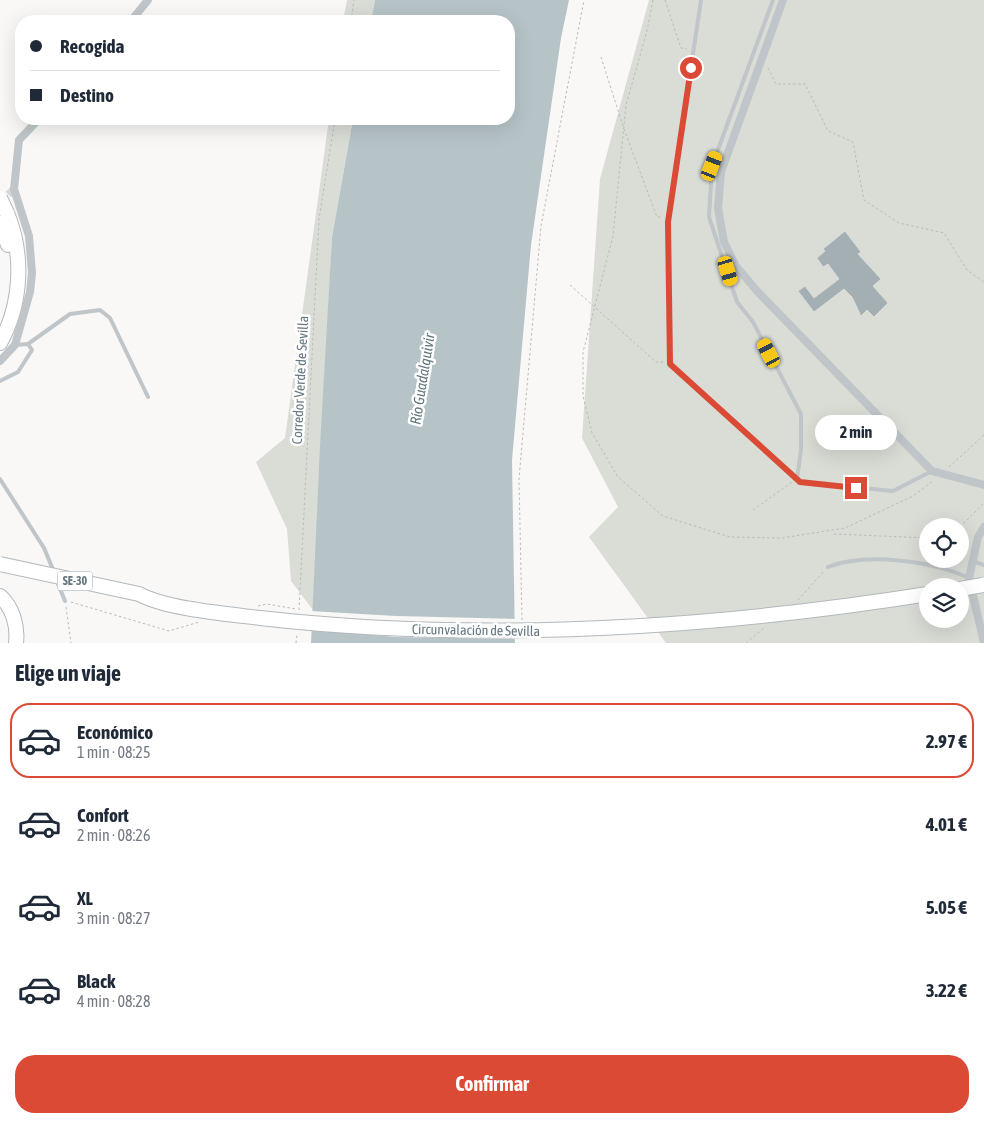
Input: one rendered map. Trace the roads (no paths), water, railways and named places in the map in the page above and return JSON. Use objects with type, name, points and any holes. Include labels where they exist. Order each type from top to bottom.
[{"type":"highway","points":[[0,198],[10,262],[0,320]]},
{"type":"highway","points":[[0,342],[11,313],[19,268],[18,244],[4,218]]},
{"type":"highway","name":"Circunvalación de Sevilla","points":[[0,564],[139,594],[148,600],[211,612],[316,624],[404,629],[535,631],[618,628],[757,618],[919,595]]},
{"type":"highway","points":[[0,574],[136,601],[148,600]]},
{"type":"highway","points":[[969,584],[984,585]]},
{"type":"highway","points":[[0,596],[13,616],[17,632],[16,643]]},
{"type":"street","points":[[136,15],[148,0]]},
{"type":"street","points":[[784,0],[721,172],[718,208],[724,242],[736,266],[757,291],[932,471],[984,485]]},
{"type":"street","points":[[0,361],[15,345],[25,312],[32,273],[29,236],[14,189],[19,140],[33,125]]},
{"type":"street","points":[[966,578],[978,537],[984,528]]},
{"type":"street","points":[[969,598],[984,643]]},
{"type":"lane","points":[[701,0],[668,218],[670,362],[800,482],[893,491],[932,471]]},
{"type":"lane","points":[[773,0],[712,166],[709,217],[737,302],[753,322],[802,414],[802,450],[797,479]]},
{"type":"lane","points":[[15,345],[28,344],[70,314],[100,310],[110,318],[148,397]]},
{"type":"lane","points":[[0,381],[18,372],[32,350],[28,344]]},
{"type":"lane","points":[[0,479],[44,548],[65,601]]},
{"type":"lane","points":[[828,567],[841,562],[899,561],[952,570],[959,578]]},
{"type":"lane","points":[[972,561],[984,565]]},
{"type":"water","name":"Río Guadalquivir","points":[[375,0],[569,0],[561,38],[531,245],[512,460],[515,643],[311,643],[332,237],[352,125],[515,125],[515,15],[372,15]]},
{"type":"tunnel","points":[[0,203],[14,189]]}]
